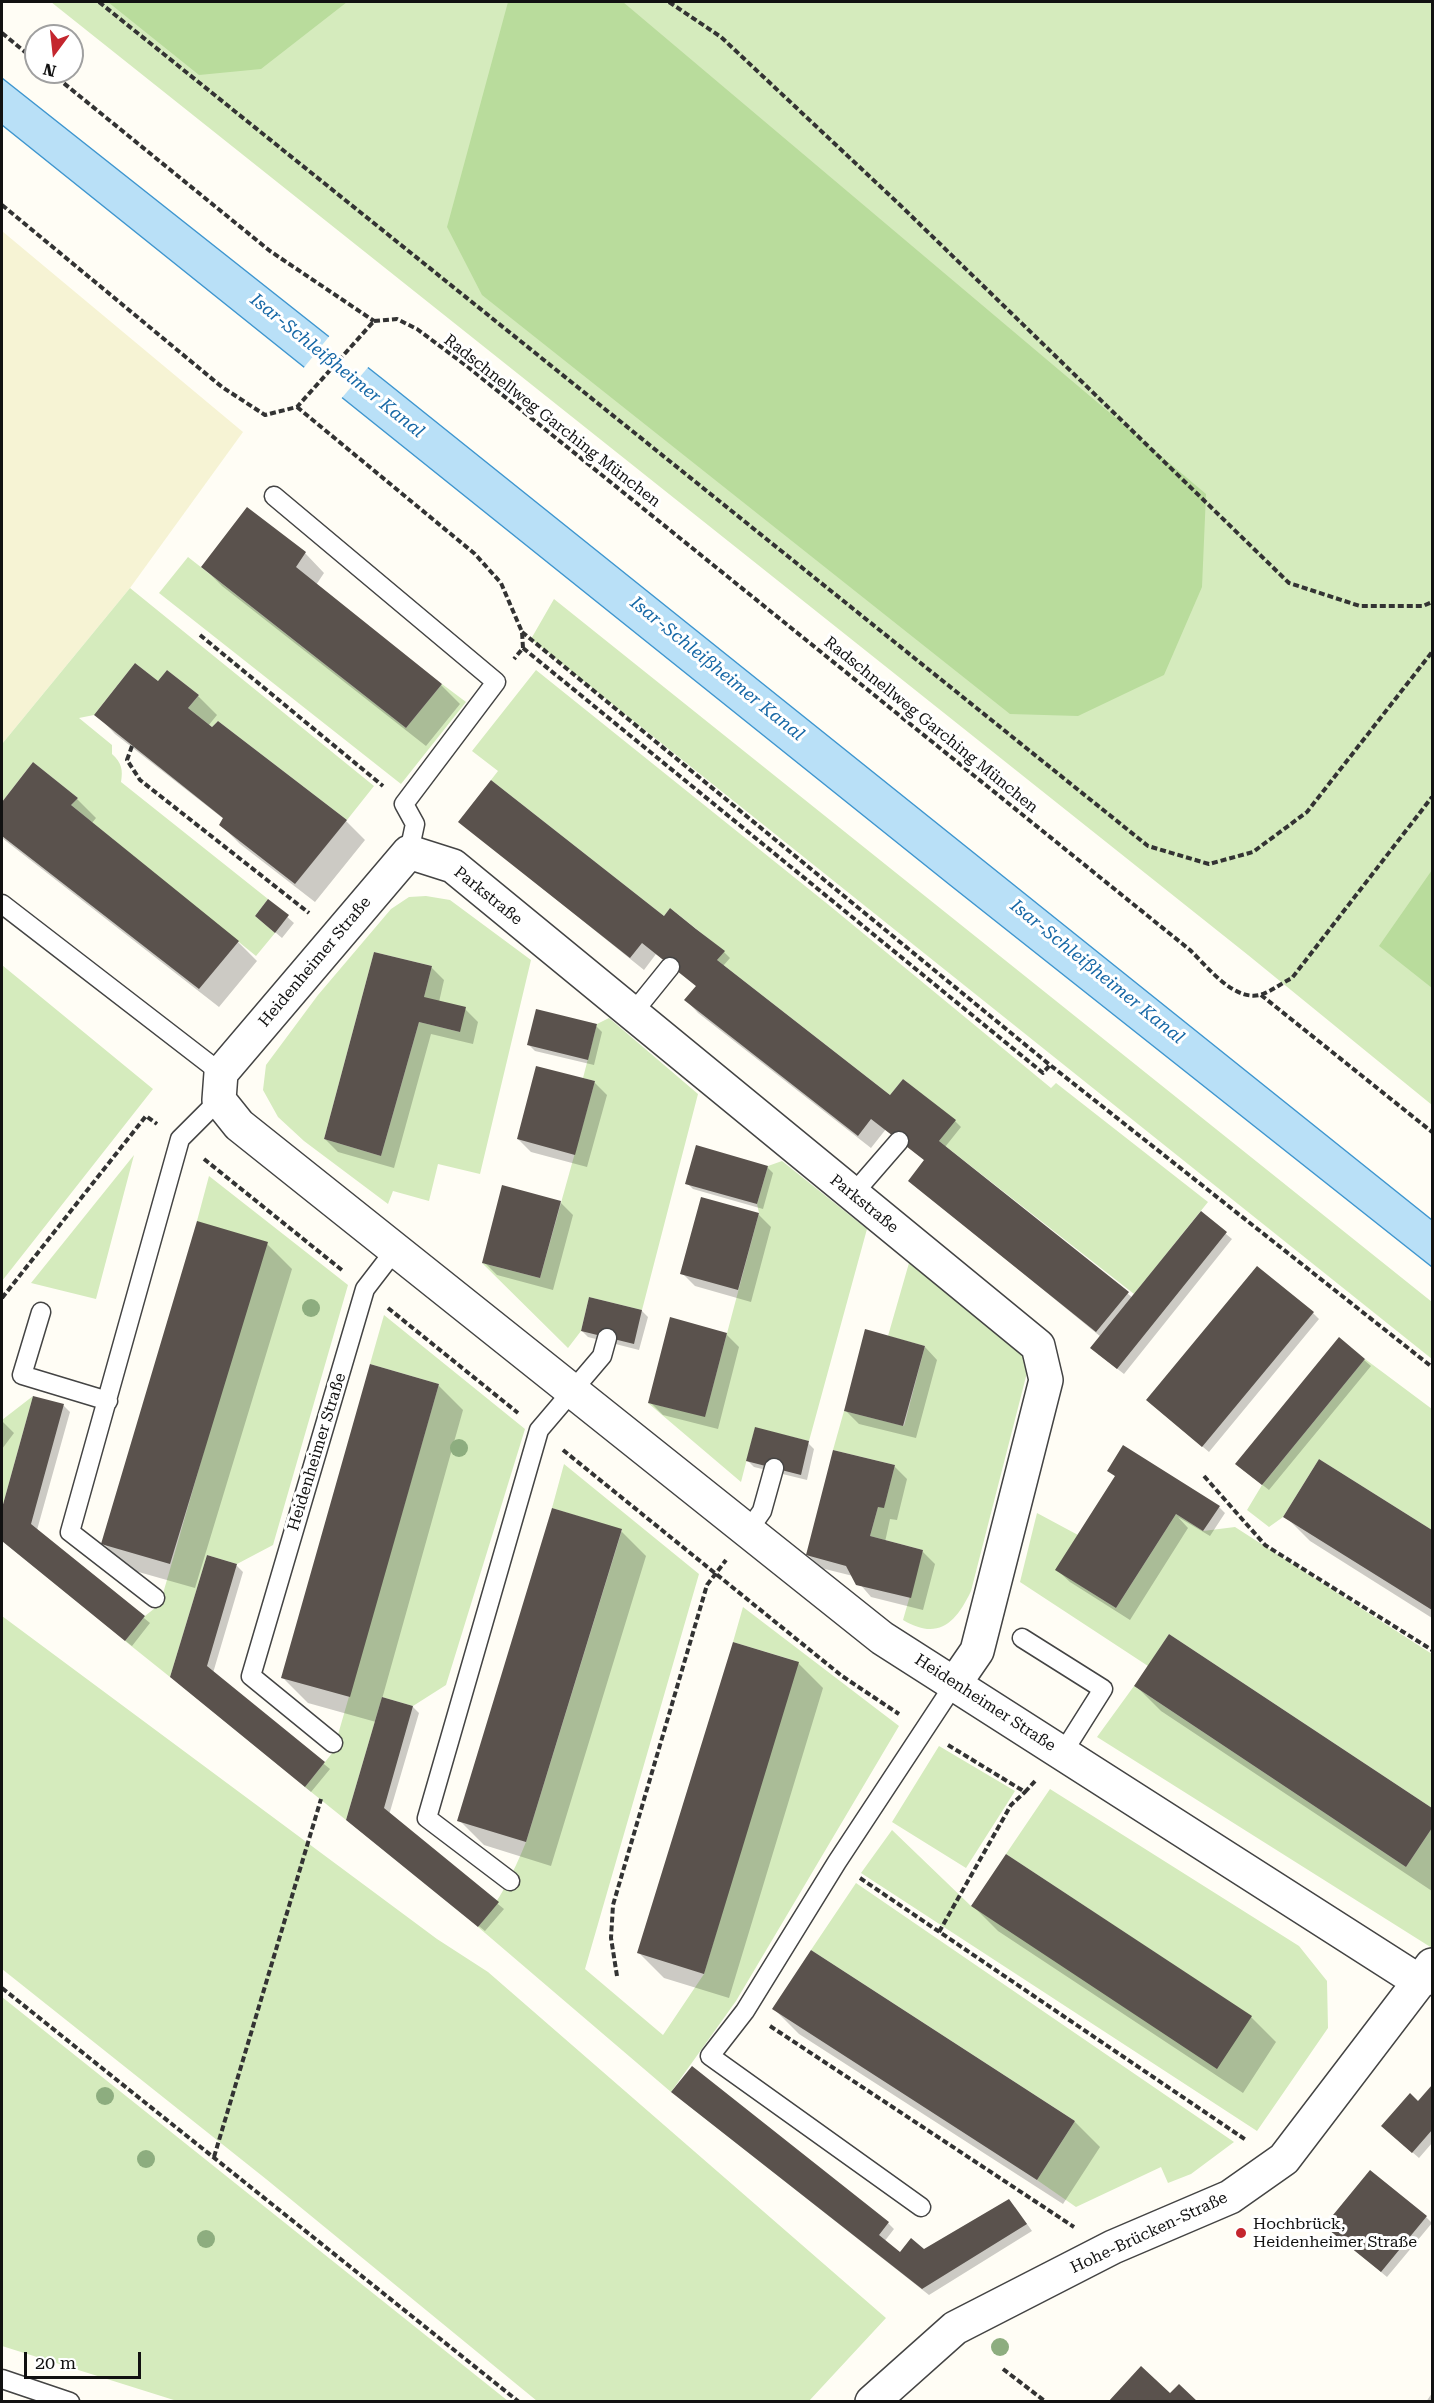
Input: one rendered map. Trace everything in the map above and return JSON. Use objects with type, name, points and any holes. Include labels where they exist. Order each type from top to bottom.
[{"type":"street","name":"Heidenheimer Straße","points":[[410,852],[338,935],[220,1087],[240,1125],[882,1638],[1062,1754],[1426,1974]]},
{"type":"street","name":"Parkstraße","points":[[410,852],[453,866],[1038,1346],[1046,1380],[977,1651],[955,1683]]},
{"type":"street","name":"Hohe-Brücken-Straße","points":[[872,2402],[954,2328],[1113,2247],[1230,2197],[1284,2159],[1426,1974]]},
{"type":"lane","points":[[274,496],[495,682],[404,804],[415,824],[410,852]]},
{"type":"lane","name":"Heidenheimer Straße","points":[[2,904],[220,1087]]},
{"type":"lane","points":[[632,1014],[670,967]]},
{"type":"lane","points":[[155,1598],[70,1532],[180,1139],[220,1087]]},
{"type":"lane","points":[[853,1194],[899,1141]]},
{"type":"lane","name":"Heidenheimer Straße","points":[[333,1743],[251,1676],[365,1289],[395,1250]]},
{"type":"lane","points":[[41,1312],[22,1375],[108,1401]]},
{"type":"lane","points":[[510,1881],[427,1818],[539,1430],[602,1356],[607,1338]]},
{"type":"lane","points":[[748,1531],[762,1511],[774,1468]]},
{"type":"lane","points":[[1022,1638],[1103,1689],[1062,1754]]},
{"type":"lane","points":[[921,2206],[710,2056],[745,2011],[837,1862],[955,1683]]},
{"type":"lane","points":[[2,2379],[70,2402]]},
{"type":"path","points":[[99,2],[1148,846],[1209,864],[1253,852],[1307,813],[1432,652]]},
{"type":"path","points":[[669,2],[721,37],[900,205],[1289,583],[1360,606],[1423,606],[1432,602]]},
{"type":"path","points":[[2,33],[24,51]]},
{"type":"path","points":[[2,205],[222,387],[266,415],[297,407],[374,321],[270,251],[65,84]]},
{"type":"path","name":"Radschnellweg Garching München","points":[[374,321],[397,319],[417,329],[468,367],[1163,928],[1228,986],[1243,994],[1261,995]]},
{"type":"path","points":[[297,407],[475,554],[501,583],[522,632],[523,648],[495,682]]},
{"type":"path","points":[[522,632],[1050,1065],[1432,1368]]},
{"type":"path","points":[[200,635],[404,804]]},
{"type":"path","points":[[523,648],[1043,1072],[1050,1065]]},
{"type":"path","points":[[132,746],[127,760],[140,780],[338,935]]},
{"type":"path","points":[[1432,797],[1292,978],[1261,995],[1432,1132]]},
{"type":"path","points":[[2,1298],[146,1116],[180,1139],[842,1676],[1025,1792]]},
{"type":"path","points":[[1204,1476],[1265,1545],[1432,1650]]},
{"type":"path","points":[[617,1976],[611,1938],[613,1905],[707,1585],[748,1531]]},
{"type":"path","points":[[939,1932],[1011,1805],[1062,1754]]},
{"type":"path","points":[[214,2157],[321,1799]]},
{"type":"path","points":[[837,1862],[1249,2143]]},
{"type":"path","points":[[2,1988],[519,2402]]},
{"type":"path","points":[[745,2011],[959,2148],[1071,2223],[1078,2231]]},
{"type":"path","points":[[1003,2369],[1046,2402]]},
{"type":"shaded area","points":[[2,231],[243,432],[130,588],[2,744]]},
{"type":"green space","points":[[51,2],[1432,2],[1432,1105],[1248,955],[84,28],[84,24],[79,24]]},
{"type":"green space","points":[[108,2],[347,2],[261,69],[199,75]]},
{"type":"green space","points":[[508,2],[623,2],[1206,494],[1202,587],[1164,675],[1078,716],[1010,714],[482,295],[447,227]]},
{"type":"green space","points":[[188,557],[406,728],[442,684],[466,702],[401,784],[159,593]]},
{"type":"green space","points":[[130,588],[374,786],[347,820],[218,721],[212,727],[188,708],[199,695],[167,670],[158,681],[135,663],[94,715],[79,718],[112,745],[112,754],[121,767],[121,782],[268,899],[255,916],[275,933],[256,956],[71,805],[78,798],[33,762],[2,802],[2,744]]},
{"type":"green space","points":[[554,599],[1432,1302],[1432,1359],[531,639]]},
{"type":"green space","points":[[536,670],[830,906],[1051,1088],[1056,1083],[1208,1202],[1134,1294],[939,1141],[955,1120],[903,1079],[890,1095],[717,960],[724,951],[670,908],[664,916],[491,780],[498,771],[472,751]]},
{"type":"green space","points":[[1432,870],[1432,988],[1379,946]]},
{"type":"green space","points":[[426,896],[450,900],[531,960],[480,1174],[438,1164],[429,1201],[393,1191],[388,1204],[304,1141],[278,1117],[263,1090],[266,1065],[318,995],[391,909],[409,897]],"holes":[[[374,952],[432,966],[424,997],[460,1032],[419,1022],[381,1156],[324,1139]]]},
{"type":"green space","points":[[2,965],[153,1089],[2,1281]]},
{"type":"green space","points":[[609,1018],[698,1094],[642,1310],[589,1297],[581,1331],[568,1348],[482,1263],[540,1278],[595,1081],[583,1078],[597,1024]]},
{"type":"green space","points":[[134,1155],[96,1299],[31,1283]]},
{"type":"green space","points":[[782,1161],[867,1229],[809,1441],[755,1428],[741,1482],[648,1403],[705,1416],[759,1213],[757,1204],[768,1166]]},
{"type":"green space","points":[[209,1176],[348,1285],[273,1545],[237,1564],[207,1555],[170,1677],[125,1641],[145,1616],[160,1604],[206,1444],[197,1221]]},
{"type":"green space","points":[[909,1263],[1030,1361],[971,1591],[952,1620],[945,1625],[926,1629],[903,1620],[923,1550],[870,1536],[878,1507],[884,1507],[895,1465],[833,1450],[844,1411],[904,1426],[925,1346],[888,1336]]},
{"type":"green space","points":[[384,1315],[525,1429],[446,1685],[413,1706],[382,1697],[346,1820],[305,1787],[333,1752],[439,1384],[370,1364]]},
{"type":"green space","points":[[1365,1359],[1432,1409],[1432,1530],[1319,1459],[1283,1517],[1269,1527],[1247,1510],[1262,1485]]},
{"type":"green space","points":[[33,1396],[2,1508],[2,1420]]},
{"type":"green space","points":[[564,1464],[699,1574],[585,1969],[663,2035],[704,1974],[796,1661],[733,1642],[743,1607],[899,1726],[736,2001],[671,2092],[478,1927],[505,1886],[526,1842],[622,1530],[552,1508]]},
{"type":"green space","points":[[1037,1513],[1078,1535],[1056,1570],[1116,1608],[1176,1514],[1203,1531],[1235,1527],[1432,1654],[1432,1808],[1169,1634],[1148,1666],[1020,1582]]},
{"type":"green space","points":[[2,1616],[437,1939],[488,1972],[886,2318],[809,2401],[537,2401],[266,2179],[2,1969]]},
{"type":"green space","points":[[1134,1686],[1406,1867],[1432,1828],[1432,1948],[1097,1737]]},
{"type":"green space","points":[[939,1746],[1015,1791],[966,1868],[892,1822]]},
{"type":"green space","points":[[1050,1789],[1299,1946],[1327,1981],[1328,2028],[1257,2131],[861,1873],[892,1830],[971,1906],[1251,2016],[1006,1854]]},
{"type":"green space","points":[[856,1883],[1234,2142],[1191,2174],[1168,2183],[1161,2167],[1076,2207],[1037,2180],[1075,2121],[811,1950]]},
{"type":"green space","points":[[2,1997],[508,2401],[177,2401],[2,2346]]},
{"type":"water","name":"Isar-Schleißheimer Kanal","points":[[2,78],[385,381],[1432,1220],[1432,1267],[950,885],[2,125]]},
{"type":"pier","points":[[331,334],[370,365],[340,400],[302,370]]},
{"type":"building","points":[[247,507],[306,552],[296,567],[442,684],[406,728],[201,567]]},
{"type":"building","points":[[135,663],[158,681],[167,670],[199,695],[188,708],[212,727],[218,721],[347,820],[295,884],[219,825],[223,818],[94,715]]},
{"type":"building","points":[[33,762],[78,798],[71,805],[239,941],[199,989],[2,836],[2,802]]},
{"type":"building","points":[[491,780],[664,916],[670,908],[725,951],[717,960],[890,1095],[903,1079],[956,1120],[939,1141],[1129,1292],[1096,1332],[908,1181],[924,1160],[871,1119],[858,1136],[684,1000],[696,986],[642,943],[630,958],[458,822]]},
{"type":"building","points":[[268,899],[289,915],[275,933],[255,916]]},
{"type":"building","points":[[374,952],[432,966],[424,997],[466,1007],[460,1032],[419,1022],[381,1156],[324,1139]]},
{"type":"building","points":[[536,1009],[597,1024],[588,1060],[527,1045]]},
{"type":"building","points":[[536,1066],[595,1081],[575,1155],[517,1139]]},
{"type":"building","points":[[696,1145],[768,1166],[757,1204],[685,1184]]},
{"type":"building","points":[[502,1185],[561,1201],[540,1278],[482,1263]]},
{"type":"building","points":[[701,1197],[759,1213],[738,1290],[680,1274]]},
{"type":"building","points":[[1201,1211],[1227,1232],[1117,1369],[1090,1348]]},
{"type":"building","points":[[197,1221],[268,1242],[170,1564],[101,1544]]},
{"type":"building","points":[[1257,1266],[1314,1312],[1202,1447],[1146,1400]]},
{"type":"building","points":[[589,1297],[642,1310],[634,1344],[581,1331]]},
{"type":"building","points":[[670,1317],[727,1333],[705,1417],[648,1403]]},
{"type":"building","points":[[865,1329],[925,1346],[903,1426],[844,1411]]},
{"type":"building","points":[[1339,1337],[1365,1359],[1262,1485],[1235,1464]]},
{"type":"building","points":[[370,1364],[439,1384],[350,1697],[281,1678]]},
{"type":"building","points":[[33,1396],[64,1404],[31,1524],[145,1616],[125,1641],[2,1541],[2,1508]]},
{"type":"building","points":[[755,1427],[809,1441],[801,1475],[746,1461]]},
{"type":"building","points":[[1123,1445],[1220,1506],[1203,1531],[1176,1514],[1116,1608],[1055,1570],[1115,1476],[1107,1471]]},
{"type":"building","points":[[833,1450],[895,1465],[884,1508],[878,1507],[870,1536],[923,1550],[911,1598],[856,1585],[846,1566],[806,1555]]},
{"type":"building","points":[[1319,1459],[1432,1530],[1432,1610],[1283,1517]]},
{"type":"building","points":[[552,1508],[622,1529],[526,1842],[457,1821]]},
{"type":"building","points":[[207,1555],[237,1564],[207,1666],[325,1762],[305,1787],[170,1677]]},
{"type":"building","points":[[1169,1634],[1432,1808],[1432,1828],[1406,1867],[1134,1686]]},
{"type":"building","points":[[733,1642],[799,1662],[704,1974],[637,1953]]},
{"type":"building","points":[[382,1697],[413,1706],[384,1808],[499,1902],[478,1927],[346,1820]]},
{"type":"building","points":[[1006,1854],[1252,2016],[1217,2069],[971,1906]]},
{"type":"building","points":[[811,1950],[1075,2121],[1037,2180],[772,2009]]},
{"type":"building","points":[[692,2066],[889,2222],[879,2235],[900,2252],[911,2238],[924,2249],[1009,2199],[1027,2224],[922,2289],[671,2092]]},
{"type":"building","points":[[1432,2085],[1432,2130],[1412,2153],[1381,2126],[1410,2093],[1418,2101]]},
{"type":"building","points":[[1370,2170],[1427,2216],[1381,2272],[1324,2226]]},
{"type":"building","points":[[1141,2366],[1170,2393],[1179,2384],[1198,2402],[1108,2402]]},
{"type":"place","name":"Hochbrück, Heidenheimer Straße","points":[[1241,2233]]}]
